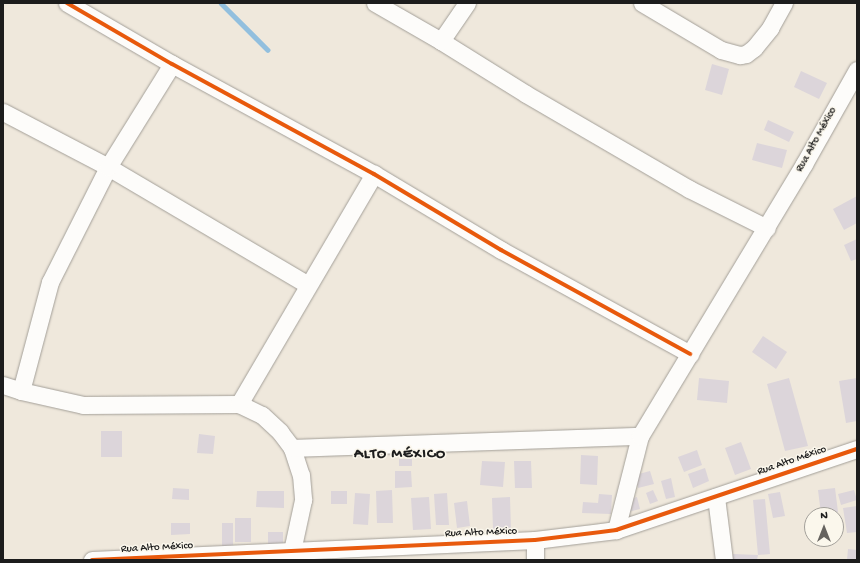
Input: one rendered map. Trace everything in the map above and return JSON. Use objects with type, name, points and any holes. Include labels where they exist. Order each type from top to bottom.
[{"type":"street","points":[[67,3],[172,64],[374,174],[501,250],[690,354]]},
{"type":"street","points":[[375,3],[441,41],[526,94],[689,189],[767,228]]},
{"type":"street","points":[[441,41],[467,3]]},
{"type":"street","points":[[642,3],[721,50],[740,54],[746,54],[754,48],[770,28],[784,3]]},
{"type":"street","points":[[21,391],[50,282],[108,167],[172,64]]},
{"type":"street","name":"Rua Alto México","points":[[616,530],[640,436],[767,228],[857,70]]},
{"type":"street","points":[[3,112],[108,167],[307,284]]},
{"type":"street","points":[[239,404],[307,284],[374,174]]},
{"type":"street","points":[[3,385],[21,391],[83,405],[239,404],[262,415],[280,432],[292,448],[301,475],[303,500],[292,551]]},
{"type":"street","points":[[292,448],[640,436]]},
{"type":"street","name":"Rua Alto México","points":[[92,560],[272,556],[292,551],[535,540],[616,530],[857,449]]},
{"type":"street","points":[[716,497],[724,560]]},
{"type":"street","points":[[535,540],[535,560]]},
{"type":"building","points":[[712,64],[729,69],[722,95],[705,90]]},
{"type":"building","points":[[801,71],[827,83],[819,99],[794,87]]},
{"type":"building","points":[[768,120],[794,132],[789,142],[764,130]]},
{"type":"building","points":[[757,143],[787,150],[782,168],[752,160]]},
{"type":"building","points":[[857,196],[857,223],[844,230],[833,209]]},
{"type":"building","points":[[857,239],[857,259],[851,261],[844,245]]},
{"type":"building","points":[[763,336],[787,352],[776,369],[752,352]]},
{"type":"building","points":[[699,378],[729,381],[727,403],[697,400]]},
{"type":"building","points":[[789,378],[808,446],[785,451],[767,384]]},
{"type":"building","points":[[857,378],[857,421],[846,423],[839,381]]},
{"type":"building","points":[[101,431],[122,431],[122,457],[101,457]]},
{"type":"building","points":[[199,434],[215,436],[213,454],[197,453]]},
{"type":"building","points":[[741,442],[751,469],[735,475],[725,448]]},
{"type":"building","points":[[697,450],[702,465],[684,472],[678,457]]},
{"type":"building","points":[[581,455],[598,456],[597,485],[580,484]]},
{"type":"building","points":[[399,459],[412,459],[412,466],[399,466]]},
{"type":"building","points":[[482,461],[505,462],[503,487],[480,485]]},
{"type":"building","points":[[514,461],[531,461],[532,488],[515,488]]},
{"type":"building","points":[[705,468],[709,481],[693,488],[688,474]]},
{"type":"building","points":[[395,471],[411,471],[412,487],[395,488]]},
{"type":"building","points":[[650,471],[654,484],[638,488],[635,475]]},
{"type":"building","points":[[671,478],[675,497],[666,499],[661,481]]},
{"type":"building","points":[[173,488],[189,489],[189,500],[172,499]]},
{"type":"building","points":[[835,488],[837,507],[820,507],[818,490]]},
{"type":"building","points":[[392,490],[393,523],[377,523],[376,491]]},
{"type":"building","points":[[653,490],[658,501],[650,504],[646,493]]},
{"type":"building","points":[[854,490],[857,500],[841,505],[838,494]]},
{"type":"building","points":[[257,491],[284,491],[284,508],[256,507]]},
{"type":"building","points":[[331,491],[347,491],[347,504],[331,504]]},
{"type":"building","points":[[780,492],[785,516],[773,518],[768,494]]},
{"type":"building","points":[[355,493],[370,494],[368,525],[353,524]]},
{"type":"building","points":[[447,493],[449,525],[436,525],[434,494]]},
{"type":"building","points":[[599,494],[612,495],[611,514],[582,513],[583,502],[598,503]]},
{"type":"building","points":[[429,497],[431,529],[413,530],[411,498]]},
{"type":"building","points":[[510,497],[511,530],[493,530],[492,498]]},
{"type":"building","points":[[637,497],[640,509],[628,512],[624,501]]},
{"type":"building","points":[[765,499],[770,554],[758,555],[753,500]]},
{"type":"building","points":[[467,501],[470,526],[457,528],[454,503]]},
{"type":"building","points":[[857,506],[857,532],[847,533],[844,508]]},
{"type":"building","points":[[235,518],[251,518],[251,542],[235,542]]},
{"type":"building","points":[[171,523],[190,523],[190,534],[171,535]]},
{"type":"building","points":[[222,523],[233,523],[233,547],[222,547]]},
{"type":"building","points":[[268,532],[283,532],[283,544],[268,544]]},
{"type":"building","points":[[848,549],[857,550],[857,560],[847,560]]},
{"type":"building","points":[[733,554],[758,555],[757,560],[732,560]]},
{"type":"waterway","points":[[221,3],[268,50]]},
{"type":"cycle path","points":[[67,3],[172,64],[374,174],[501,250],[690,354]]},
{"type":"cycle path","points":[[92,560],[535,540],[616,530],[857,449]]},
{"type":"district","name":"ALTO MÉXICO","points":[[400,455]]}]
